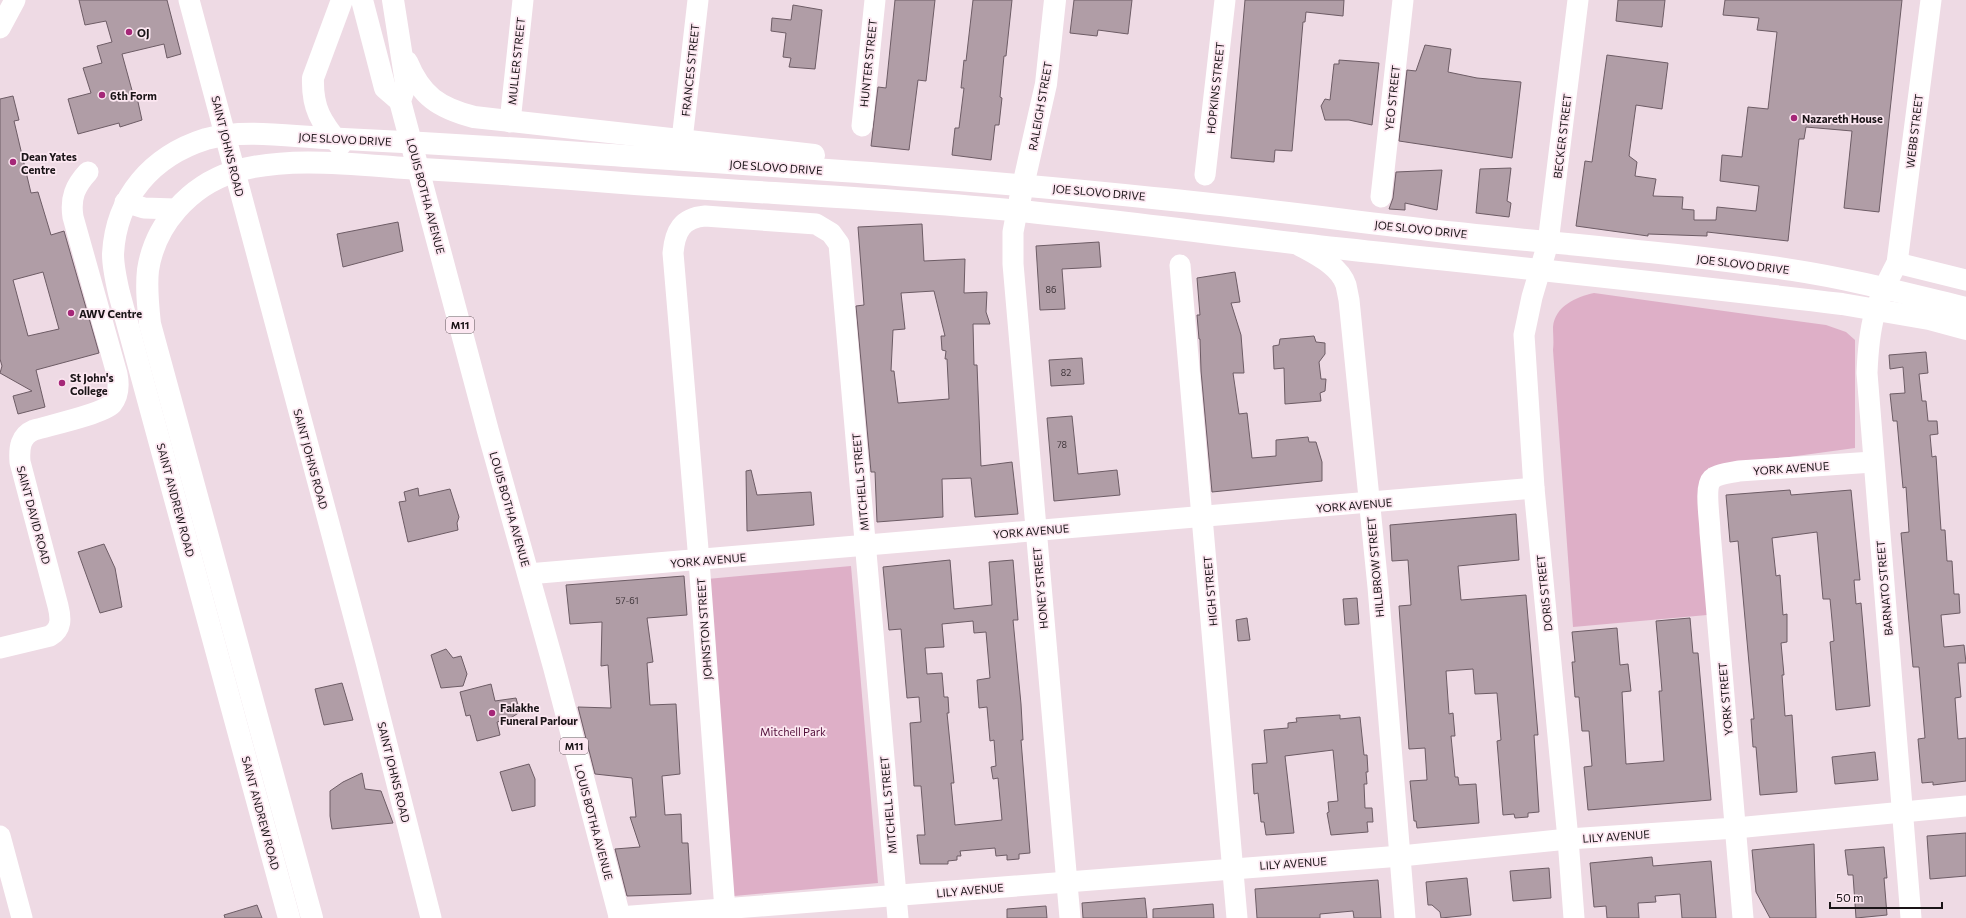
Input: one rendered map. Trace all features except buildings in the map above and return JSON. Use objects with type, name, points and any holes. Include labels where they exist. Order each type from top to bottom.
[{"type":"main road","points":[[342,0],[313,78],[314,102],[318,115],[356,165]]},
{"type":"main road","points":[[362,0],[385,88],[400,101],[406,83],[393,0]]},
{"type":"main road","name":"RALEIGH STREET","points":[[1017,211],[1046,84],[1055,0]]},
{"type":"main road","points":[[401,48],[417,82],[440,105],[452,111],[474,117],[838,158],[848,160],[853,163],[855,171]]},
{"type":"main road","name":"LOUIS BOTHA AVENUE","points":[[400,101],[433,219],[488,431],[528,574],[619,918]]},
{"type":"main road","name":"JOE SLOVO DRIVE","points":[[226,134],[334,138],[855,171],[1158,198],[1781,268],[1838,278],[1966,308]]},
{"type":"main road","name":"SAINT ANDREW ROAD","points":[[226,134],[197,142],[147,172],[125,202],[116,234],[113,258],[119,293],[289,918]]},
{"type":"main road","points":[[234,172],[266,164],[283,163],[356,165],[561,177],[1017,211],[1842,304],[1929,319],[1966,328]]},
{"type":"main road","name":"SAINT ANDREW ROAD","points":[[234,172],[204,186],[175,209],[156,244],[149,265],[147,288],[150,324],[312,918]]},
{"type":"street","points":[[0,28],[15,0]]},
{"type":"street","name":"SAINT JOHNS ROAD","points":[[189,0],[366,662],[431,918]]},
{"type":"street","name":"MULLER STREET","points":[[510,122],[523,0]]},
{"type":"street","name":"FRANCES STREET","points":[[682,140],[698,0]]},
{"type":"street","name":"HUNTER STREET","points":[[862,126],[875,0]]},
{"type":"street","name":"HOPKINS STREET","points":[[1205,175],[1224,0]]},
{"type":"street","name":"YEO STREET","points":[[1381,197],[1402,0]]},
{"type":"street","name":"BECKER STREET","points":[[1540,270],[1548,243],[1578,0]]},
{"type":"street","name":"WEBB STREET","points":[[1897,263],[1931,0]]},
{"type":"street","name":"SAINT DAVID ROAD","points":[[0,648],[50,636],[56,632],[60,625],[58,606],[20,462],[20,446],[23,439],[28,432],[102,410],[112,403],[118,390],[117,374],[72,213],[72,200],[76,187],[88,172]]},
{"type":"street","points":[[125,202],[144,208],[175,209]]},
{"type":"street","name":"HONEY STREET","points":[[1017,211],[1013,232],[1013,264],[1035,531],[1070,918]]},
{"type":"street","name":"MITCHELL STREET","points":[[673,253],[674,241],[682,225],[688,219],[705,216],[808,222],[824,227],[837,239],[839,244],[898,918]]},
{"type":"street","name":"HILLBROW STREET","points":[[1295,243],[1334,268],[1346,284],[1369,503],[1401,856],[1405,918]]},
{"type":"street","name":"JOHNSTON STREET","points":[[673,253],[699,561],[725,910]]},
{"type":"street","points":[[1897,263],[1966,280]]},
{"type":"street","name":"BARNATO STREET","points":[[1897,263],[1878,300],[1868,339],[1867,373],[1911,918]]},
{"type":"street","name":"HIGH STREET","points":[[1180,265],[1237,918]]},
{"type":"street","name":"DORIS STREET","points":[[1540,270],[1526,320],[1524,335],[1534,488],[1568,839],[1574,918]]},
{"type":"street","name":"YORK AVENUE","points":[[1711,480],[1718,476],[1739,471],[1873,462]]},
{"type":"street","name":"YORK STREET","points":[[1711,480],[1708,488],[1710,532],[1743,918]]},
{"type":"street","name":"YORK AVENUE","points":[[528,574],[699,561],[866,545],[1534,488]]},
{"type":"street","name":"LILY AVENUE","points":[[619,918],[1233,868],[1401,856],[1568,839],[1736,828],[1966,806]]},
{"type":"street","points":[[0,836],[22,918]]},
{"type":"green space","points":[[1594,293],[1826,325],[1846,332],[1855,340],[1855,448],[1708,468],[1707,615],[1573,627],[1553,350],[1553,327],[1558,313],[1562,308],[1580,297]]},
{"type":"green space","name":"Mitchell Park","points":[[851,566],[878,883],[734,896],[707,579]]},
{"type":"place","name":"OJ","points":[[129,32]]},
{"type":"place","name":"6th Form","points":[[102,95]]},
{"type":"place","name":"Nazareth House","points":[[1794,118]]},
{"type":"place","name":"Dean Yates Centre","points":[[13,162]]},
{"type":"place","name":"AWV Centre","points":[[71,313]]},
{"type":"place","name":"St John's College","points":[[62,383]]},
{"type":"place","name":"Falakhe Funeral Parlour","points":[[492,713]]}]
